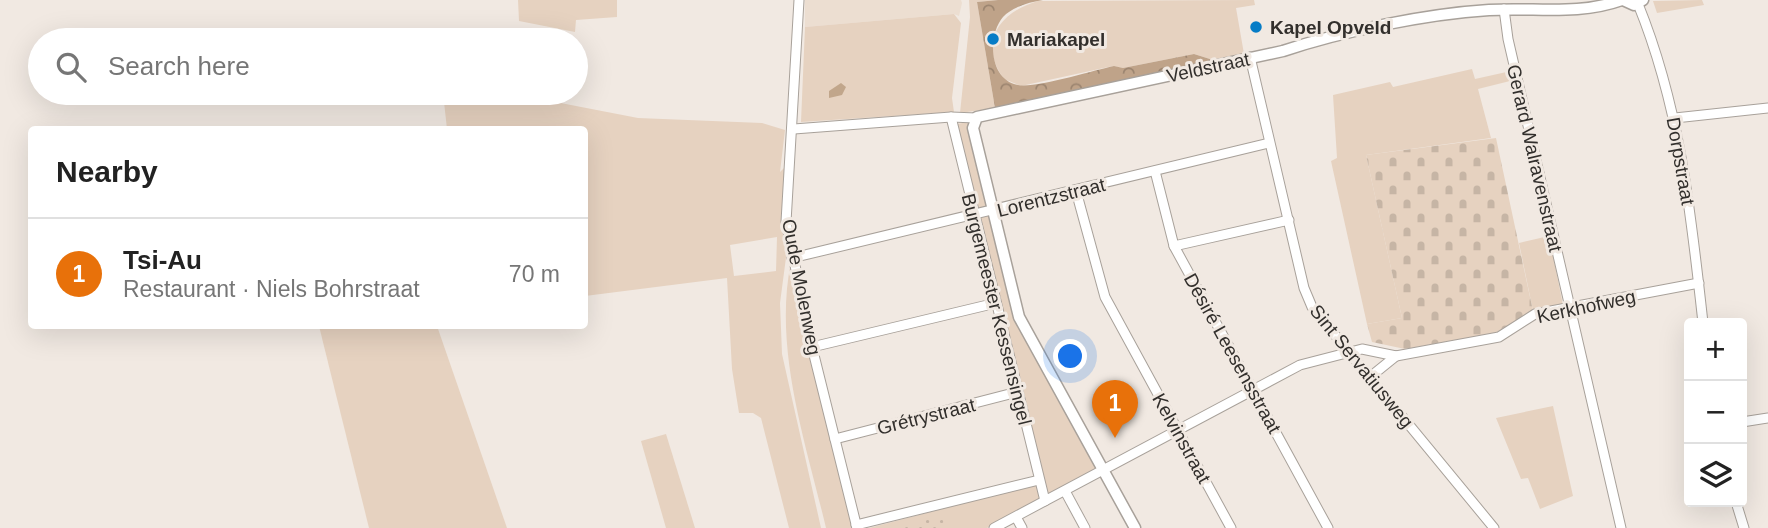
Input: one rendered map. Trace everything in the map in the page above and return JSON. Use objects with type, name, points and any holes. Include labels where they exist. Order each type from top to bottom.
[{"type":"street","name":"Oude Molenweg","points":[[799,0],[794,130],[786,222],[812,347],[857,527]]},
{"type":"street","name":"Veldstraat","points":[[794,130],[951,117],[975,118],[982,114],[1405,21],[1504,9],[1575,11],[1622,0]]},
{"type":"street","points":[[1622,0],[1629,5],[1640,2]]},
{"type":"street","name":"Dorpstraat","points":[[1640,2],[1675,118],[1702,318]]},
{"type":"street","name":"Gerard Walravenstraat","points":[[1504,9],[1508,39],[1621,528]]},
{"type":"street","name":"Sint Servatiusweg","points":[[1250,57],[1308,300],[1347,352],[1494,528]]},
{"type":"street","points":[[1675,118],[1768,108]]},
{"type":"street","name":"Burgemeester Kessensingel","points":[[951,117],[1045,501]]},
{"type":"street","name":"Burgemeester Kessensingel","points":[[975,118],[973,128],[1020,317],[1135,528]]},
{"type":"street","name":"Lorentzstraat","points":[[792,258],[1269,143]]},
{"type":"street","name":"Désiré Leesensstraat","points":[[1155,171],[1174,246],[1328,528]]},
{"type":"street","name":"Kelvinstraat","points":[[1076,191],[1105,297],[1231,528]]},
{"type":"street","points":[[1174,246],[1289,220]]},
{"type":"street","name":"Kerkhofweg","points":[[994,528],[1300,365],[1363,349],[1395,356],[1499,337],[1535,314],[1699,283]]},
{"type":"street","points":[[812,347],[996,303]]},
{"type":"street","name":"Kerkhofweg","points":[[1370,377],[1395,356]]},
{"type":"street","name":"Grétrystraat","points":[[835,439],[1017,392]]},
{"type":"street","points":[[1747,421],[1768,418]]},
{"type":"street","points":[[857,527],[1039,480]]},
{"type":"street","points":[[1065,491],[1085,528]]},
{"type":"street","points":[[1738,507],[1744,528]]},
{"type":"street","points":[[1016,517],[1022,528]]},
{"type":"shaded area","points":[[805,0],[961,0],[962,3],[959,16],[954,14],[805,27]]},
{"type":"shaded area","points":[[841,83],[846,87],[842,95],[829,98],[829,91]]},
{"type":"green space","points":[[518,0],[617,0],[617,17],[576,20],[575,28],[555,28],[519,21]]},
{"type":"green space","points":[[969,0],[998,0],[977,2],[995,108],[960,113],[970,17]]},
{"type":"green space","points":[[1043,0],[1011,10],[1003,17],[995,35],[993,46],[996,66],[1001,75],[1018,85],[1037,84],[1114,66],[1123,68],[1194,54],[1213,60],[995,108],[977,2]]},
{"type":"green space","points":[[1254,0],[1255,5],[1236,8],[1244,54],[1213,60],[1194,54],[1123,68],[1113,66],[1021,86],[1004,79],[993,53],[993,41],[1003,21],[1025,6],[1038,1]]},
{"type":"green space","points":[[1702,0],[1704,5],[1657,13],[1653,1]]},
{"type":"green space","points":[[954,14],[961,23],[952,98],[954,112],[801,122],[805,27]]},
{"type":"green space","points":[[1472,69],[1475,79],[1511,71],[1514,80],[1478,89],[1491,138],[1366,155],[1402,318],[1367,324],[1331,161],[1337,158],[1333,95],[1390,82],[1393,87]]},
{"type":"green space","points":[[444,105],[571,105],[638,118],[762,123],[785,130],[780,172],[787,165],[787,250],[780,303],[782,354],[821,528],[789,528],[761,418],[753,413],[739,413],[732,369],[727,278],[588,296],[588,126],[447,126]],"holes":[[[777,237],[776,271],[734,276],[730,245]]]},
{"type":"green space","points":[[968,122],[988,209],[977,212],[957,124]]},
{"type":"green space","points":[[1496,138],[1533,311],[1495,333],[1405,349],[1372,342],[1367,324],[1402,318],[1366,155]]},
{"type":"green space","points":[[990,215],[1010,297],[1099,469],[1047,496],[979,218]]},
{"type":"green space","points":[[1549,236],[1563,305],[1533,311],[1519,243]]},
{"type":"green space","points":[[791,262],[854,528],[826,528],[801,429],[786,328]]},
{"type":"green space","points":[[320,329],[438,329],[507,528],[369,528]]},
{"type":"green space","points":[[1553,406],[1573,496],[1540,509],[1528,478],[1521,479],[1496,418]]},
{"type":"green space","points":[[666,434],[695,528],[666,528],[641,441]]},
{"type":"green space","points":[[1037,484],[1041,499],[987,528],[869,528]]},
{"type":"green space","points":[[942,516],[945,528],[899,527]]},
{"type":"place","name":"Kapel Opveld","points":[[1256,27]]},
{"type":"place","name":"Mariakapel","points":[[993,39]]},
{"type":"place","name":"Tsi-Au","points":[[1115,438]]}]
